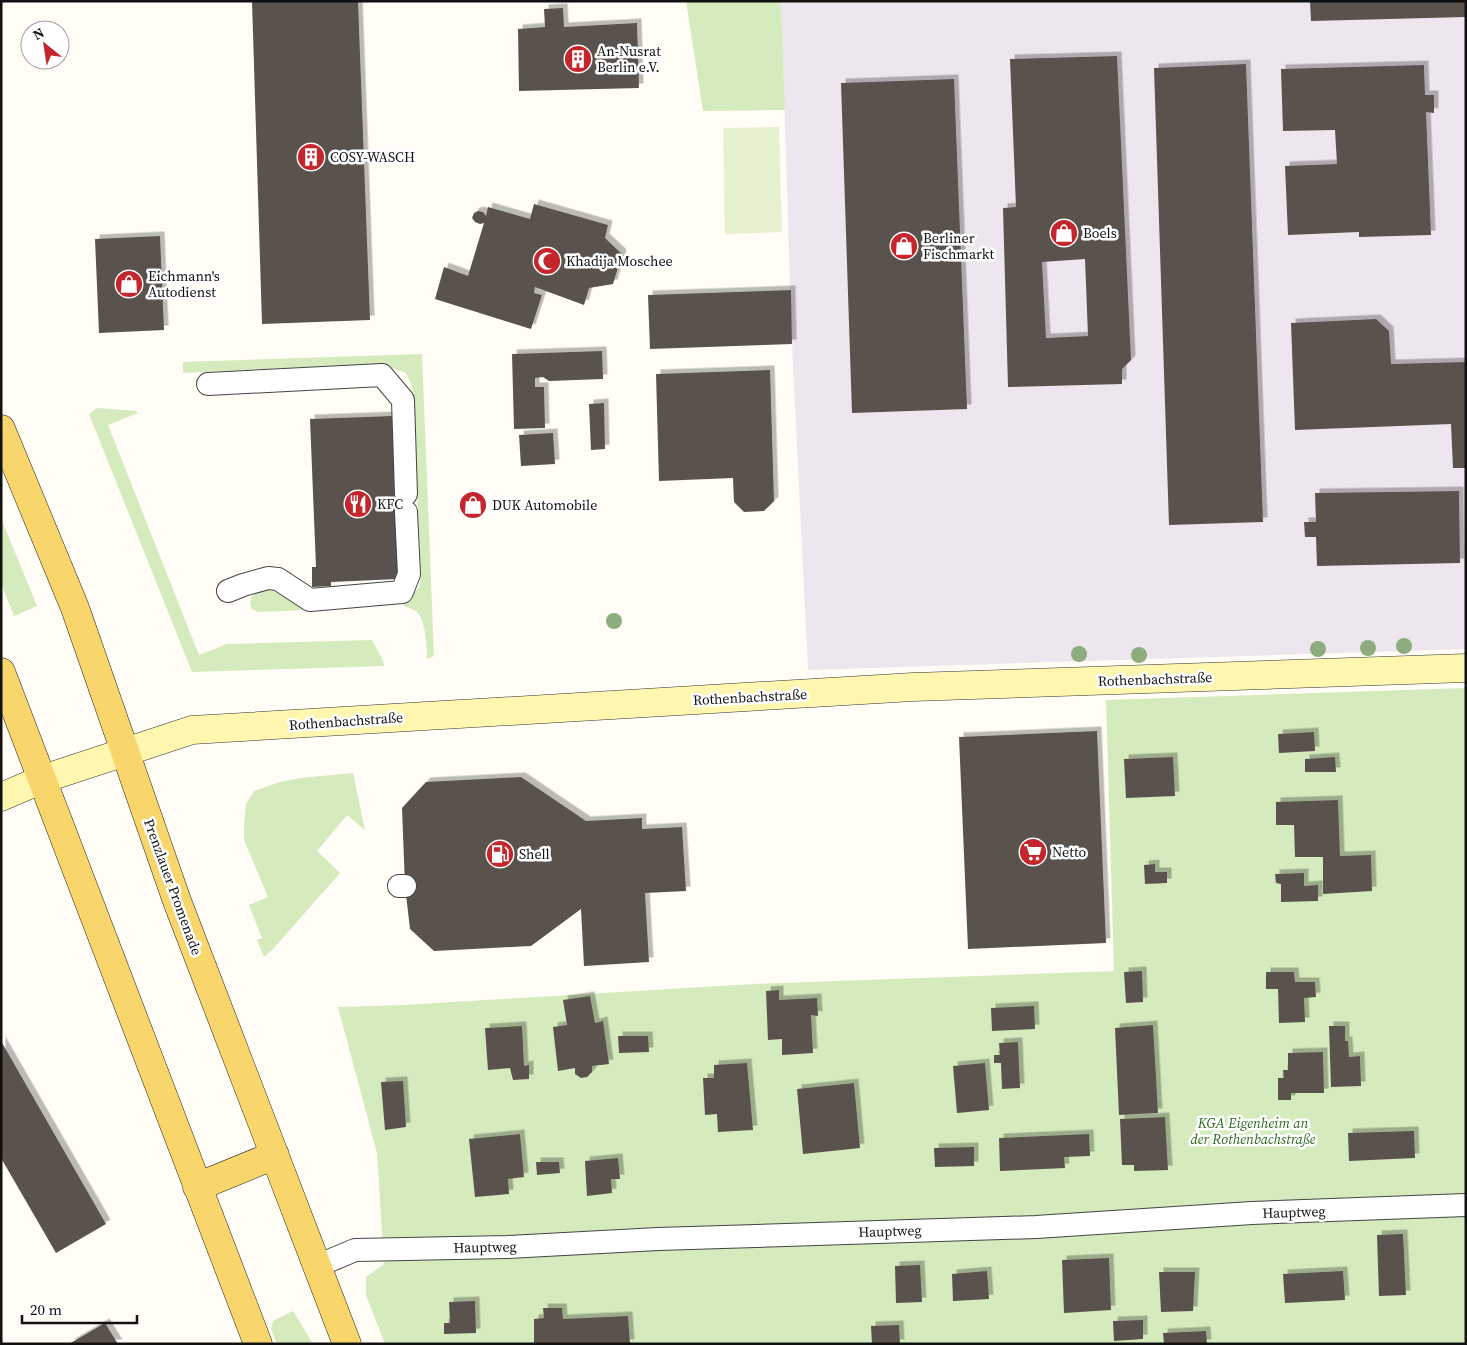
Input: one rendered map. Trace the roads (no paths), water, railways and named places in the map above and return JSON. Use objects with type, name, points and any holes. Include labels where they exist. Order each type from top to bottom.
[{"type":"main road","name":"Prenzlauer Promenade","points":[[1,430],[75,608],[177,901],[347,1344]]},
{"type":"main road","name":"Rothenbachstraße","points":[[1,797],[43,779],[192,730],[914,687],[1466,668]]},
{"type":"main road","points":[[1,672],[258,1344]]},
{"type":"main road","points":[[197,1187],[275,1155]]},
{"type":"lane","points":[[208,384],[382,375],[404,400],[409,574],[402,592],[310,600],[278,579],[268,578],[228,591]]},
{"type":"lane","name":"Hauptweg","points":[[317,1266],[356,1250],[507,1247],[658,1239],[1036,1227],[1252,1213],[1466,1205]]},
{"type":"place","name":"An-Nusrat Berlin e.V.","points":[[578,59]]},
{"type":"place","name":"COSY-WASCH","points":[[311,157]]},
{"type":"place","name":"Boels","points":[[1064,233]]},
{"type":"place","name":"Berliner Fischmarkt","points":[[904,246]]},
{"type":"place","name":"Khadija Moschee","points":[[547,261]]},
{"type":"place","name":"Eichmann's Autodienst","points":[[129,284]]},
{"type":"place","name":"KFC","points":[[358,504]]},
{"type":"place","name":"DUK Automobile","points":[[473,505]]},
{"type":"place","name":"Netto","points":[[1033,852]]},
{"type":"place","name":"Shell","points":[[500,854]]},
{"type":"park label","name":"KGA Eigenheim an der Rothenbachstraße","points":[[1253,1132]]}]
